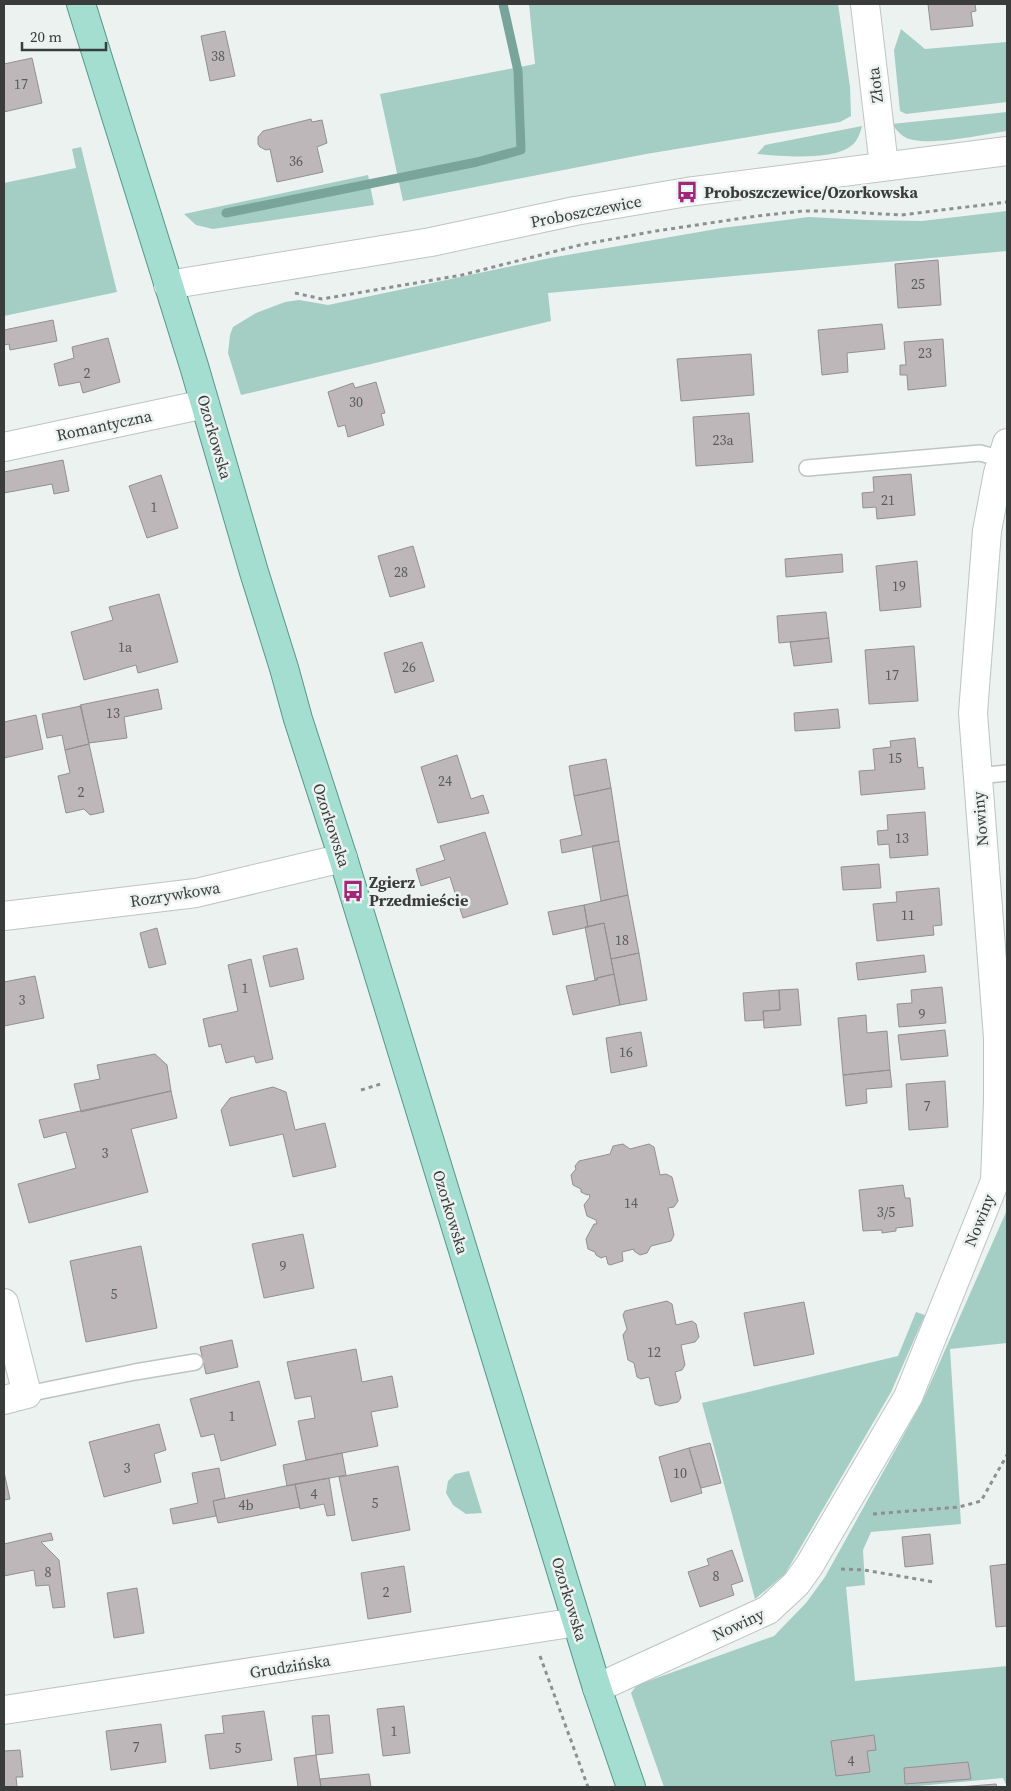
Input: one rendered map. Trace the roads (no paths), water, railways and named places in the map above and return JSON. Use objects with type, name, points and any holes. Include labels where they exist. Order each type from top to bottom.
[{"type":"main road","name":"Ozorkowska","points":[[82,4],[205,404],[298,718],[343,858],[597,1688],[631,1787]]},
{"type":"street","name":"Złota","points":[[865,4],[884,166]]},
{"type":"street","name":"Proboszczewice","points":[[168,285],[431,242],[576,211],[678,194],[1007,151]]},
{"type":"street","name":"Romantyczna","points":[[4,446],[205,404]]},
{"type":"street","name":"Nowiny","points":[[597,1688],[768,1610],[796,1584],[809,1566],[908,1398],[1001,1180],[998,1038],[973,713],[987,531],[1005,451]]},
{"type":"street","name":"Rozrywkowa","points":[[4,916],[196,893],[343,858]]},
{"type":"street","points":[[4,1303],[16,1397]]},
{"type":"street","name":"Grudzińska","points":[[4,1710],[577,1622]]},
{"type":"lane","points":[[807,468],[1005,451]]},
{"type":"lane","points":[[977,776],[1007,773]]},
{"type":"lane","points":[[16,1397],[135,1372],[195,1362]]},
{"type":"waterway","points":[[226,213],[477,162],[521,150],[518,71],[503,4]]},
{"type":"place","name":"Proboszczewice/Ozorkowska","points":[[687,192]]},
{"type":"place","name":"Zgierz Przedmieście","points":[[353,891]]}]
